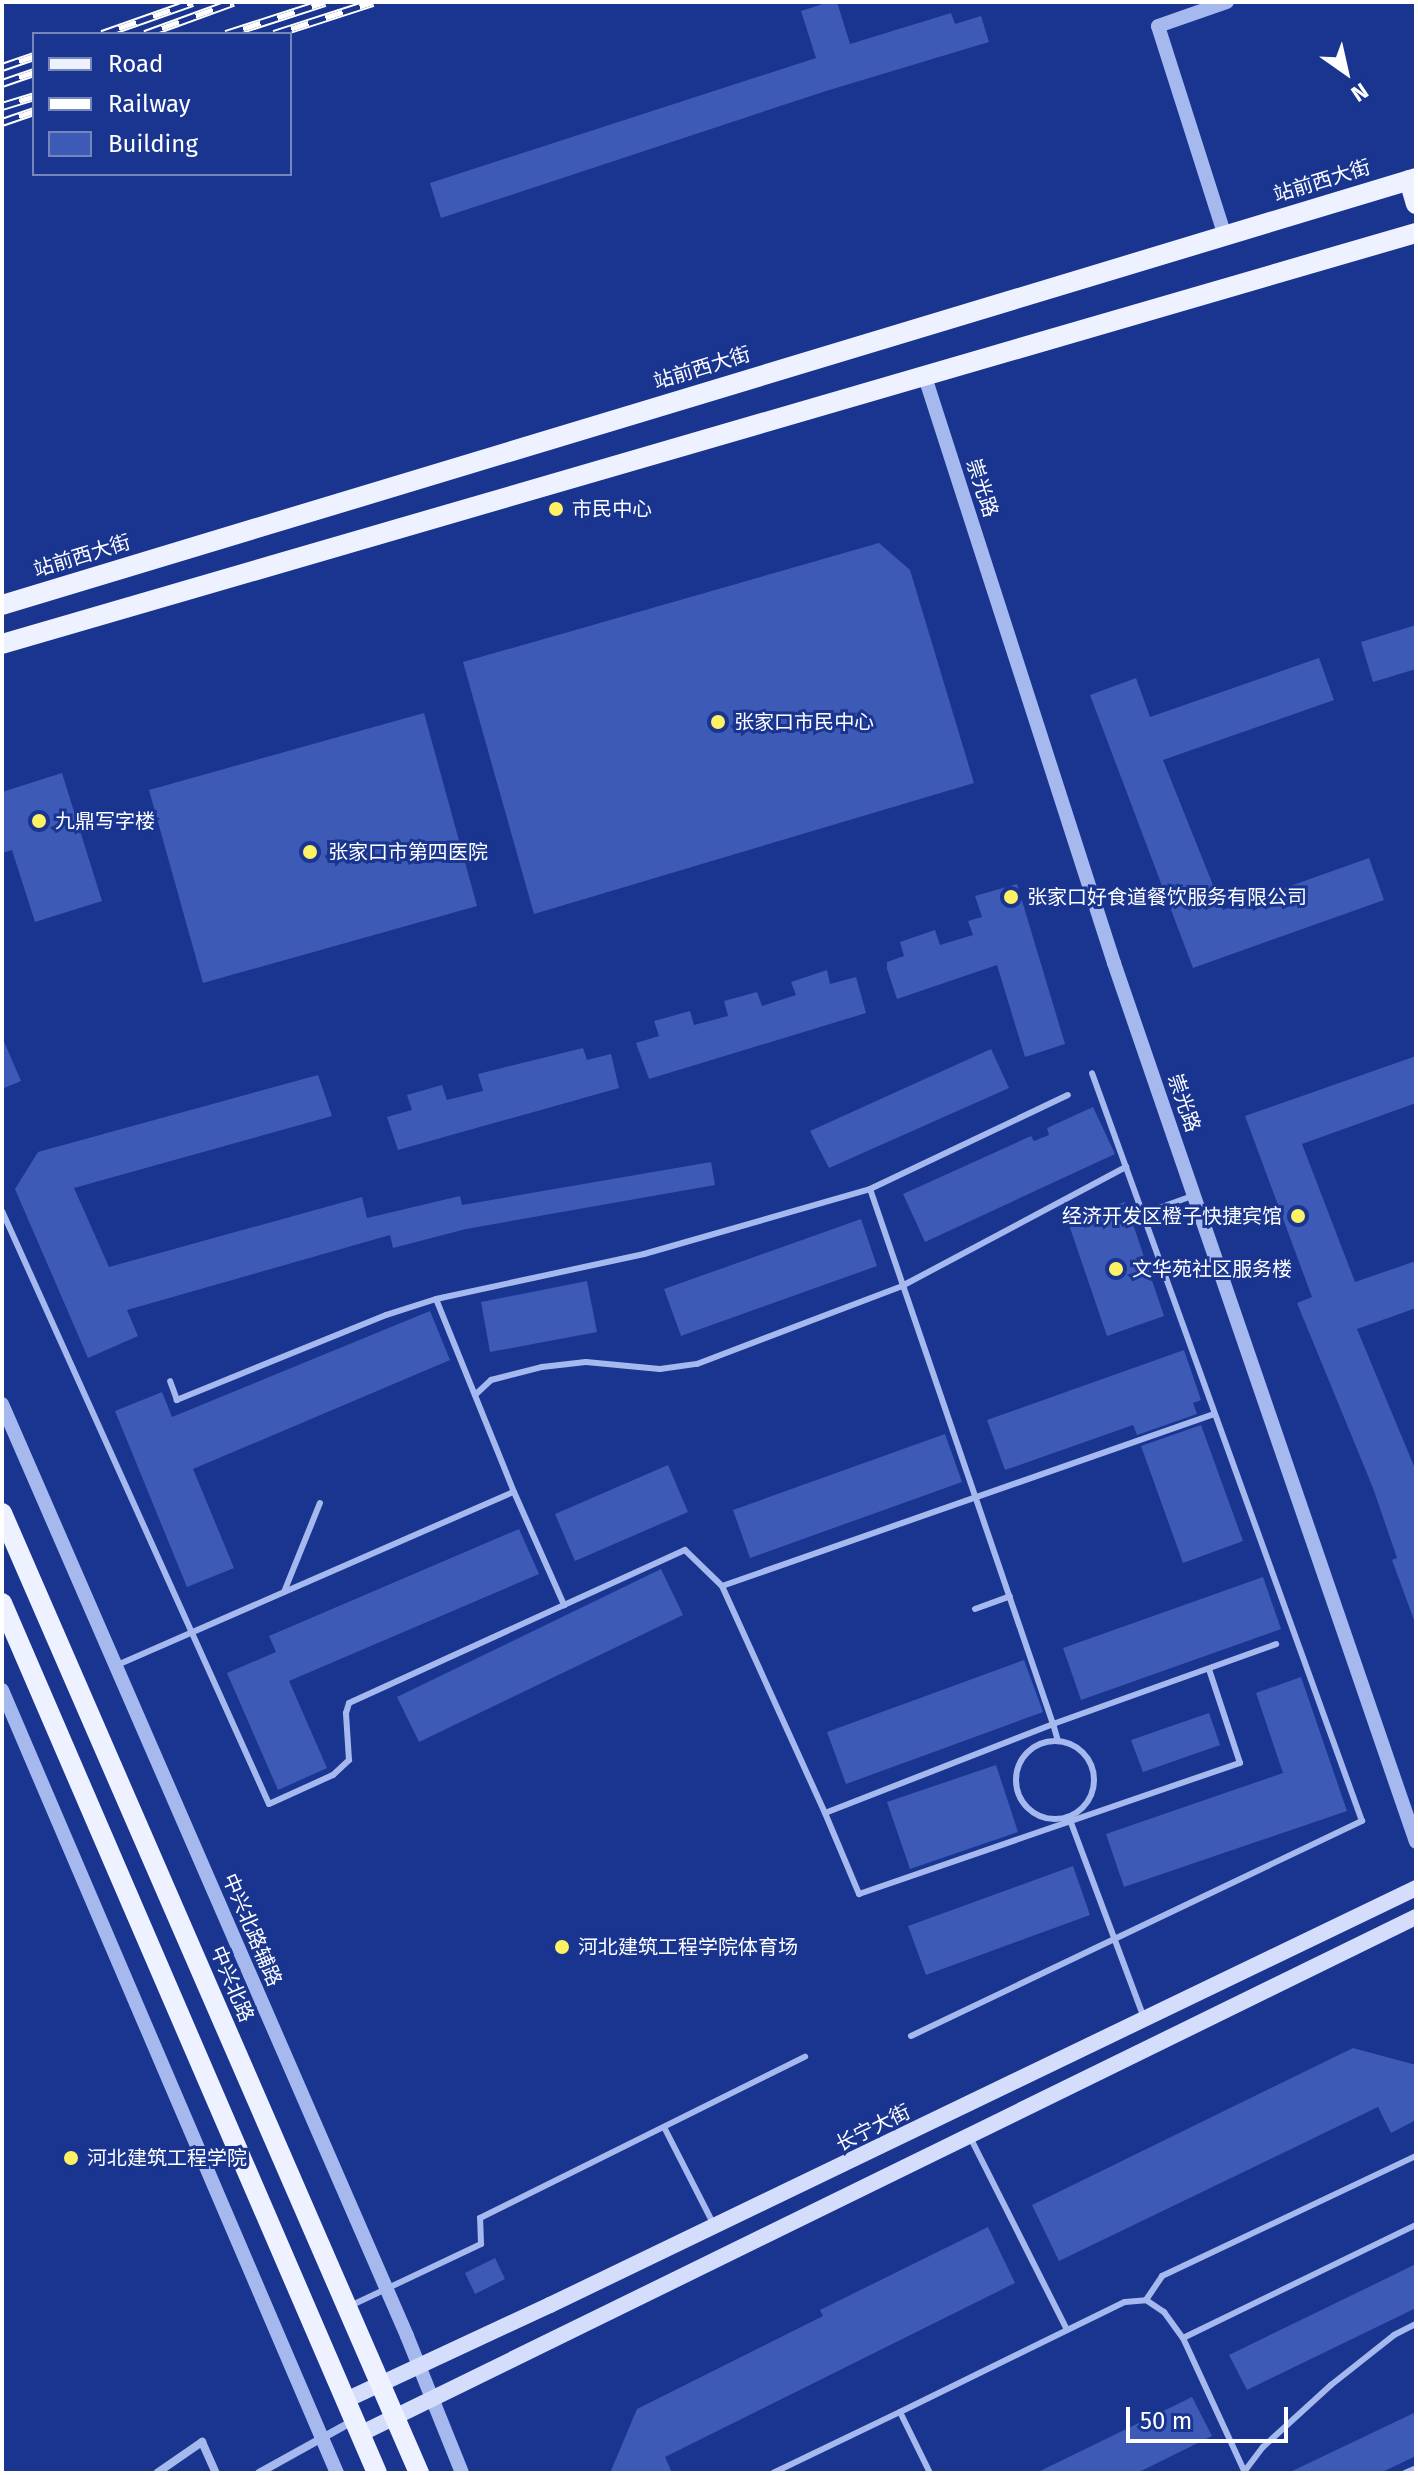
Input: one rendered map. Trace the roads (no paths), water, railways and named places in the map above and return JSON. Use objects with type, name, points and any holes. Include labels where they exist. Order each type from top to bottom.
[{"type":"main road","name":"站前西大街","points":[[2,605],[1412,179]]},
{"type":"main road","points":[[1412,179],[1416,204]]},
{"type":"main road","points":[[2,644],[1416,233]]},
{"type":"main road","name":"中兴北路","points":[[2,1513],[419,2473]]},
{"type":"main road","points":[[2,1603],[377,2473]]},
{"type":"main road","name":"长宁大街","points":[[346,2400],[1416,1888]]},
{"type":"main road","points":[[357,2427],[395,2418],[1416,1917]]},
{"type":"street","points":[[1225,236],[1158,26],[1227,2]]},
{"type":"street","name":"崇光路","points":[[924,374],[1114,963],[1416,1842]]},
{"type":"street","name":"中兴北路辅路","points":[[2,1404],[386,2289],[462,2473]]},
{"type":"street","points":[[2,1690],[337,2473]]},
{"type":"street","points":[[259,2473],[321,2438],[357,2427]]},
{"type":"street","points":[[157,2473],[202,2442],[216,2473]]},
{"type":"lane","points":[[911,2036],[1362,1821],[1092,1073]]},
{"type":"lane","points":[[170,1381],[177,1400],[436,1299],[644,1254],[870,1189],[1068,1095]]},
{"type":"lane","points":[[475,1395],[491,1380],[542,1367],[586,1362],[660,1369],[697,1364],[902,1286],[1126,1167]]},
{"type":"lane","points":[[870,1189],[978,1496],[1058,1741]]},
{"type":"lane","points":[[1131,1218],[1195,1195]]},
{"type":"lane","points":[[2,1211],[269,1804],[333,1775],[349,1760],[349,1703],[685,1550],[722,1586],[859,1894],[1240,1763],[1209,1669]]},
{"type":"lane","points":[[436,1299],[514,1492],[564,1605]]},
{"type":"lane","points":[[722,1586],[1214,1414]]},
{"type":"lane","points":[[115,1666],[514,1492]]},
{"type":"lane","points":[[284,1592],[320,1503]]},
{"type":"lane","points":[[975,1609],[1010,1596]]},
{"type":"lane","points":[[825,1813],[1053,1724],[1276,1644]]},
{"type":"lane","points":[[1058,1741],[1082,1752],[1094,1774],[1088,1799],[1070,1819],[1044,1818],[1023,1803],[1015,1779],[1024,1755],[1034,1747],[1058,1741]]},
{"type":"lane","points":[[1070,1819],[1145,2019]]},
{"type":"lane","points":[[347,2308],[481,2244],[480,2218],[805,2057]]},
{"type":"lane","points":[[664,2127],[715,2226]]},
{"type":"lane","points":[[970,2137],[1067,2330]]},
{"type":"lane","points":[[1146,2300],[1162,2276],[1416,2156]]},
{"type":"lane","points":[[1183,2338],[1416,2225]]},
{"type":"lane","points":[[773,2473],[1125,2302],[1146,2300],[1164,2312],[1183,2338],[1244,2472],[1263,2447],[1331,2385],[1394,2335],[1416,2324]]},
{"type":"lane","points":[[900,2412],[929,2471],[919,2473]]},
{"type":"lane","points":[[1405,2473],[1416,2468]]},
{"type":"railway","points":[[108,32],[193,2]]},
{"type":"railway","points":[[150,32],[233,2]]},
{"type":"railway","points":[[232,32],[325,2]]},
{"type":"railway","points":[[280,32],[373,2]]},
{"type":"railway","points":[[2,67],[32,57]]},
{"type":"railway","points":[[2,83],[32,73]]},
{"type":"railway","points":[[2,106],[32,97]]},
{"type":"railway","points":[[2,122],[32,112]]},
{"type":"place","name":"市民中心","points":[[556,509]]},
{"type":"place","name":"张家口市民中心","points":[[718,722]]},
{"type":"place","name":"九鼎写字楼","points":[[39,821]]},
{"type":"place","name":"张家口市第四医院","points":[[310,852]]},
{"type":"place","name":"张家口好食道餐饮服务有限公司","points":[[1011,897]]},
{"type":"place","name":"经济开发区橙子快捷宾馆","points":[[1298,1216]]},
{"type":"place","name":"文华苑社区服务楼","points":[[1116,1269]]},
{"type":"place","name":"河北建筑工程学院体育场","points":[[562,1947]]},
{"type":"place","name":"河北建筑工程学院","points":[[71,2158]]}]
